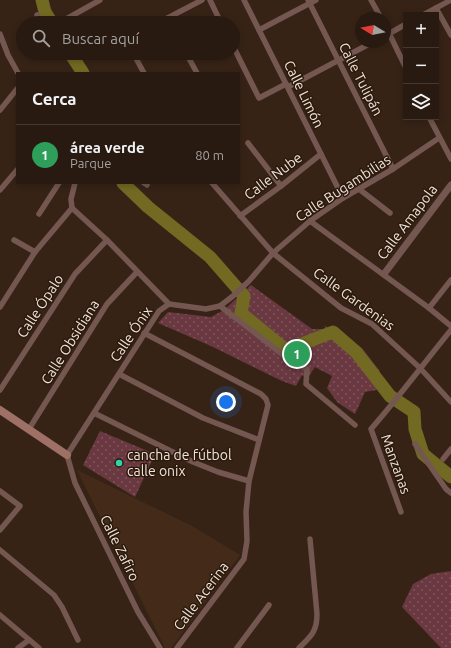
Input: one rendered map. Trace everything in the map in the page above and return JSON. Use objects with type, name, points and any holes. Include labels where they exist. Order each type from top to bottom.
[{"type":"main road","points":[[0,410],[67,455]]},
{"type":"street","points":[[71,16],[100,0]]},
{"type":"street","points":[[176,16],[202,0]]},
{"type":"street","points":[[210,0],[218,16]]},
{"type":"street","name":"Calle Limón","points":[[244,0],[343,198]]},
{"type":"street","points":[[259,30],[309,2],[316,0]]},
{"type":"street","points":[[371,0],[378,12]]},
{"type":"street","points":[[429,12],[451,0]]},
{"type":"street","name":"Calle Tulipán","points":[[309,2],[393,169]]},
{"type":"street","points":[[436,8],[451,35]]},
{"type":"street","points":[[391,32],[403,26]]},
{"type":"street","points":[[0,34],[8,55],[17,72]]},
{"type":"street","points":[[391,41],[403,63]]},
{"type":"street","points":[[240,60],[259,98],[338,61],[362,48]]},
{"type":"street","points":[[137,60],[143,72]]},
{"type":"street","points":[[190,60],[196,72]]},
{"type":"street","points":[[0,110],[16,90]]},
{"type":"street","points":[[430,120],[451,159]]},
{"type":"street","name":"Calle Bugambilias","points":[[220,306],[249,281],[273,253],[310,221],[343,198],[393,169],[439,138]]},
{"type":"street","points":[[248,143],[281,186]]},
{"type":"street","name":"Calle Nube","points":[[240,216],[321,154]]},
{"type":"street","points":[[0,190],[16,171]]},
{"type":"street","points":[[39,214],[59,184]]},
{"type":"street","points":[[75,184],[71,199],[72,208],[107,240],[169,304]]},
{"type":"street","name":"Calle Gardenias","points":[[213,184],[273,253],[341,308],[372,324],[420,368],[451,402]]},
{"type":"street","name":"Calle Amapola","points":[[384,274],[451,186]]},
{"type":"street","points":[[359,189],[390,213]]},
{"type":"street","points":[[0,307],[35,252],[72,208]]},
{"type":"street","points":[[310,221],[384,274],[451,326]]},
{"type":"street","points":[[14,240],[35,252]]},
{"type":"street","name":"Calle Ópalo","points":[[0,390],[75,274],[107,240]]},
{"type":"street","name":"Calle Obsidiana","points":[[29,429],[107,304],[137,272]]},
{"type":"street","points":[[429,308],[451,280]]},
{"type":"street","name":"Calle Ónix","points":[[67,455],[159,311],[169,304],[206,309],[220,306]]},
{"type":"street","points":[[220,306],[291,361],[307,369],[306,384],[355,424]]},
{"type":"street","points":[[420,368],[451,330]]},
{"type":"street","points":[[94,413],[193,462],[218,472],[249,481],[268,405],[266,399],[261,394],[144,334]]},
{"type":"street","name":"Manzanas","points":[[400,512],[371,429],[396,400],[420,368]]},
{"type":"street","points":[[119,374],[203,418],[259,440]]},
{"type":"street","points":[[415,444],[451,494]]},
{"type":"street","points":[[443,459],[451,449]]},
{"type":"street","name":"Calle Zafiro","points":[[67,455],[78,490],[138,612],[160,648]]},
{"type":"street","name":"Calle Acerina","points":[[177,648],[244,559],[247,541],[246,512],[249,481]]},
{"type":"street","points":[[0,491],[20,506],[0,530]]},
{"type":"street","points":[[299,648],[313,633],[317,626],[310,540]]},
{"type":"street","points":[[0,550],[54,595],[62,607],[78,640]]},
{"type":"street","points":[[237,648],[269,605]]},
{"type":"street","points":[[0,615],[38,648]]},
{"type":"street","points":[[18,648],[29,640]]},
{"type":"shaded area","points":[[251,285],[312,329],[325,329],[325,326],[362,348],[379,370],[385,386],[376,390],[365,392],[355,414],[337,402],[327,388],[332,376],[315,367],[307,379],[302,375],[296,386],[282,381],[211,346],[158,323],[168,312],[211,317],[224,310]]},
{"type":"shaded area","points":[[100,431],[155,454],[135,497],[83,465]]},
{"type":"shaded area","points":[[77,470],[192,526],[240,555],[171,648],[165,648]]},
{"type":"shaded area","points":[[451,571],[451,648],[441,648],[402,607],[413,584],[431,574]]},
{"type":"waterway","points":[[42,0],[48,16]]},
{"type":"waterway","points":[[75,60],[82,72]]},
{"type":"waterway","points":[[124,184],[148,207],[210,257],[244,296],[241,313],[286,350],[333,332],[356,352],[390,396],[414,412],[415,429],[423,454],[451,477]]},
{"type":"place","name":"área verde","points":[[297,354]]},
{"type":"place","name":"cancha de fútbol calle onix","points":[[119,463]]}]
